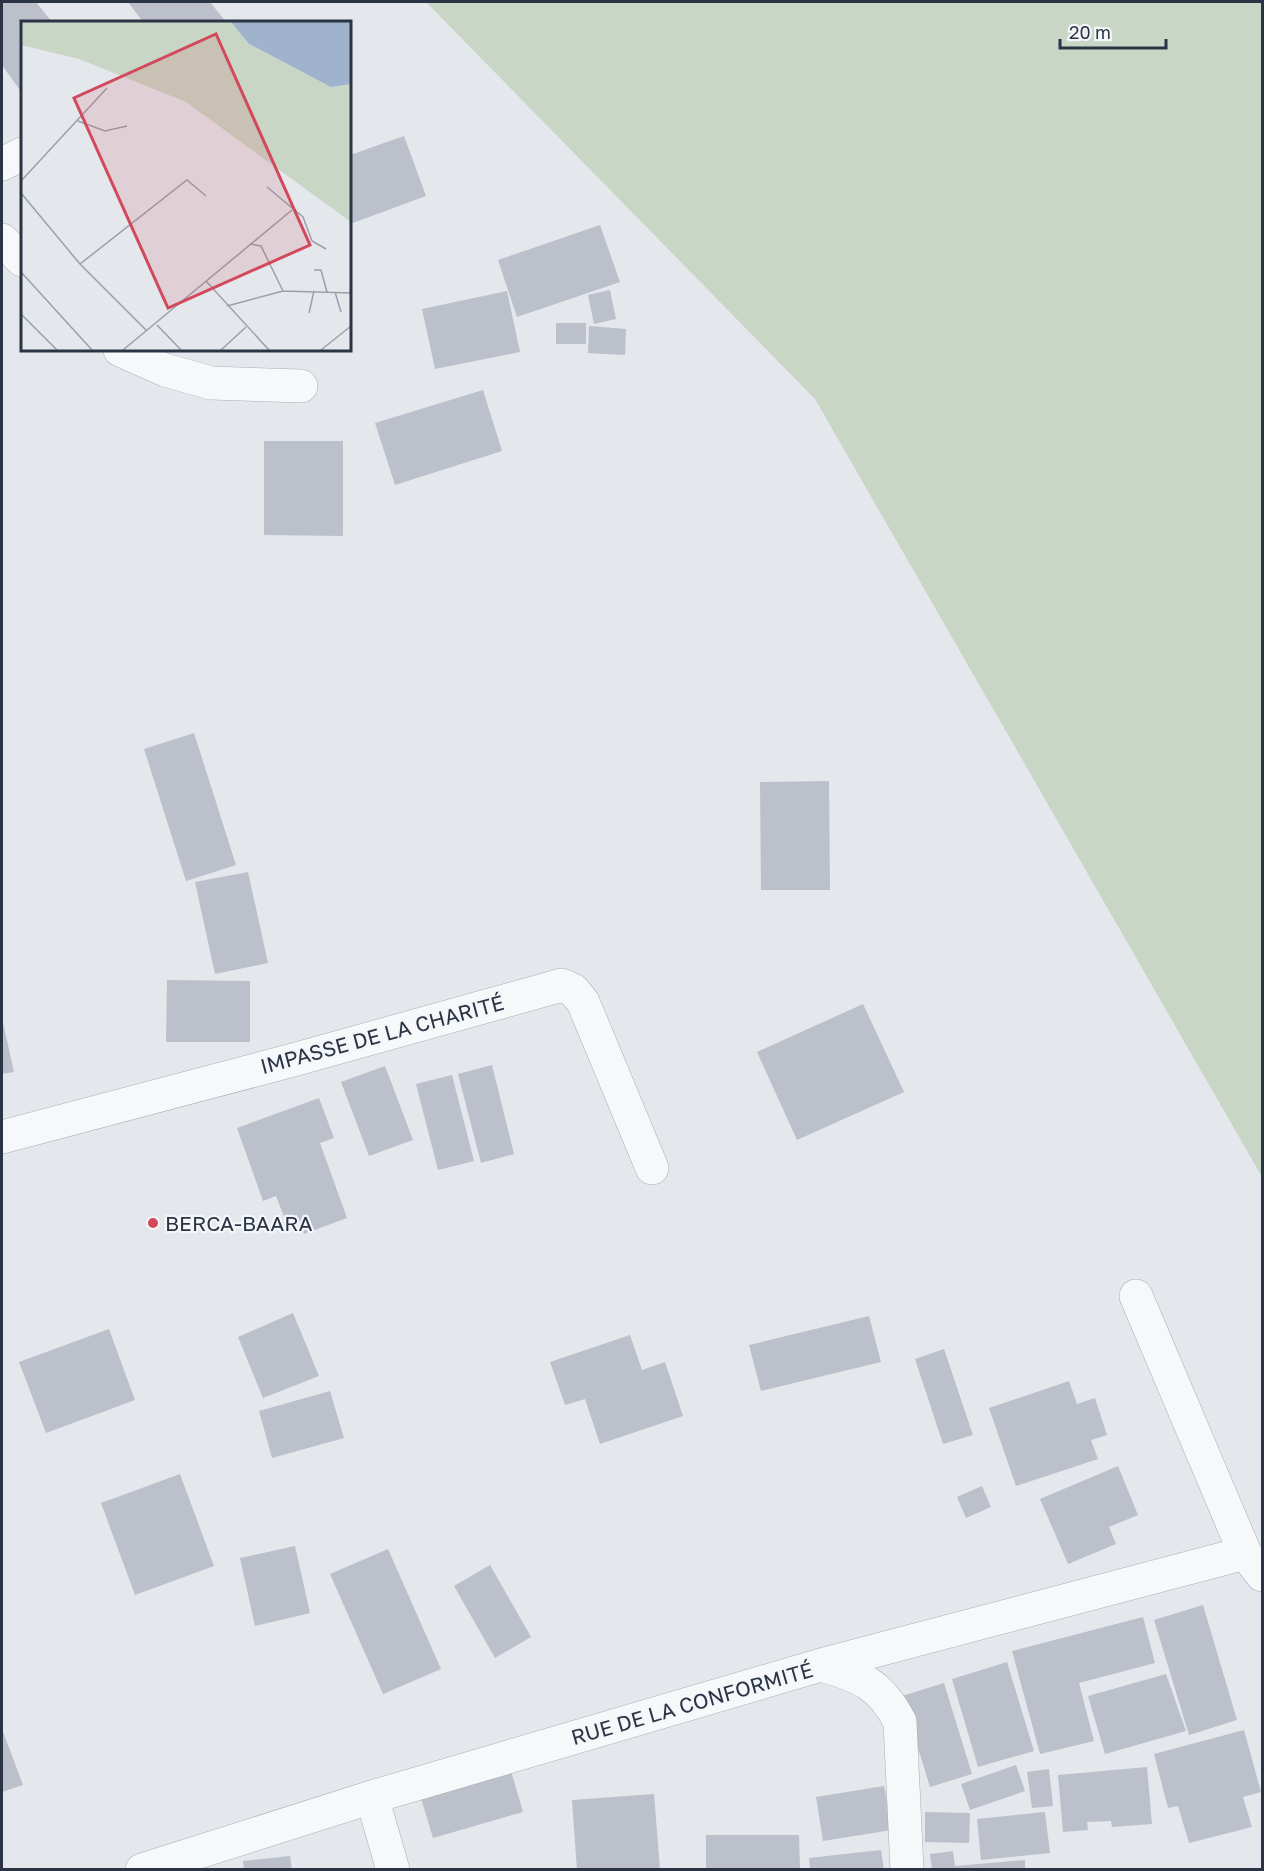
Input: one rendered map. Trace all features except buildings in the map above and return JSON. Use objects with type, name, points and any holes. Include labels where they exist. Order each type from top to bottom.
[{"type":"street","points":[[2,164],[21,154]]},
{"type":"street","points":[[2,240],[21,259]]},
{"type":"street","points":[[122,351],[165,370],[211,382],[301,386]]},
{"type":"street","name":"IMPASSE DE LA CHARITÉ","points":[[2,1137],[293,1060],[562,985],[573,990],[583,1002],[652,1168]]},
{"type":"street","points":[[1136,1296],[1254,1564]]},
{"type":"street","name":"RUE DE LA CONFORMITÉ","points":[[142,1869],[372,1797],[821,1665],[1254,1564]]},
{"type":"street","points":[[821,1665],[848,1673],[874,1685],[890,1702],[900,1722],[907,1869]]},
{"type":"street","points":[[372,1797],[393,1869]]},
{"type":"green space","points":[[426,2],[1262,2],[1262,1177],[815,399]]},
{"type":"place","name":"BERCA-BAARA","points":[[153,1223]]}]
